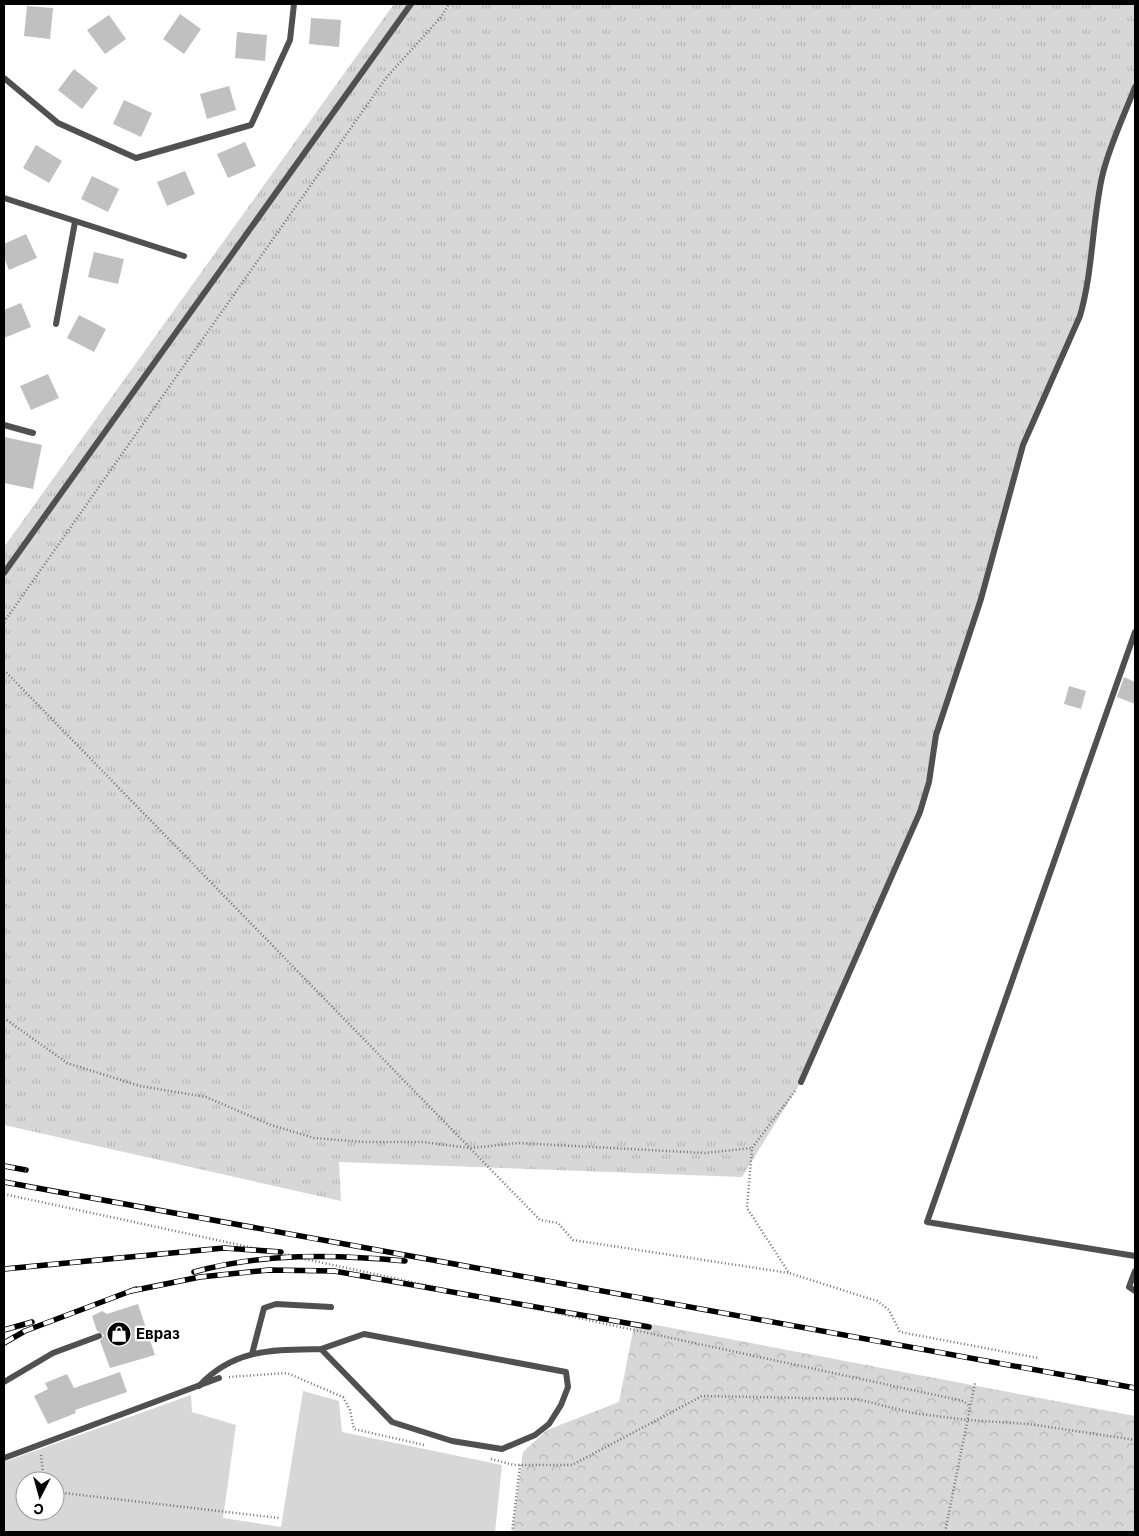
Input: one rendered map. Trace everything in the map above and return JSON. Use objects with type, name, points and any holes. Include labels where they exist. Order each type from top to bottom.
[{"type":"lane","points":[[4,78],[58,123],[136,158],[251,125],[290,40],[294,4]]},
{"type":"lane","points":[[4,573],[410,4]]},
{"type":"lane","points":[[802,1082],[916,821],[927,789],[936,735],[981,599],[1022,445],[1080,316],[1087,294],[1090,256],[1102,175],[1135,87]]},
{"type":"lane","points":[[4,198],[184,256]]},
{"type":"lane","points":[[56,324],[75,222]]},
{"type":"lane","points":[[4,425],[33,432]]},
{"type":"lane","points":[[1135,632],[927,1222],[1135,1256]]},
{"type":"lane","points":[[1135,1271],[1128,1287],[1135,1291]]},
{"type":"lane","points":[[252,1354],[264,1308],[276,1304],[331,1307]]},
{"type":"lane","points":[[199,1386],[212,1372],[235,1359],[276,1349],[321,1349],[364,1334],[566,1372],[568,1388],[561,1406],[549,1424],[535,1435],[502,1449],[452,1441],[392,1422],[321,1349]]},
{"type":"lane","points":[[4,1382],[53,1353],[99,1336]]},
{"type":"lane","points":[[4,1458],[219,1378]]},
{"type":"path","points":[[4,622],[386,78],[441,17],[449,4]]},
{"type":"path","points":[[4,670],[540,1220],[558,1223],[573,1240],[789,1273],[877,1301],[889,1310],[900,1332],[1038,1358]]},
{"type":"path","points":[[4,1018],[67,1063],[140,1086],[206,1097],[272,1125],[314,1138],[364,1142],[423,1142],[470,1148],[518,1143],[705,1153],[752,1148]]},
{"type":"path","points":[[789,1273],[747,1208],[752,1148],[802,1082]]},
{"type":"path","points":[[4,1194],[962,1401],[970,1406]]},
{"type":"path","points":[[219,1378],[287,1373],[343,1397],[350,1410],[354,1429],[430,1446]]},
{"type":"path","points":[[945,1532],[975,1383]]},
{"type":"path","points":[[486,1458],[520,1465],[572,1465],[702,1396],[857,1399],[913,1413],[967,1420],[1029,1424],[1135,1440]]},
{"type":"path","points":[[39,1445],[43,1471]]},
{"type":"path","points":[[512,1532],[520,1465]]},
{"type":"path","points":[[65,1493],[279,1518]]},
{"type":"green space","points":[[394,4],[1135,4],[1135,87],[1102,175],[1087,294],[1023,445],[981,599],[936,735],[920,812],[801,1082],[742,1177],[339,1162],[341,1201],[4,1125],[4,547]]},
{"type":"green space","points":[[635,1321],[1135,1416],[1135,1532],[512,1532],[523,1452],[547,1430],[619,1402]]},
{"type":"green space","points":[[303,1391],[339,1401],[342,1432],[502,1465],[495,1532],[4,1532],[4,1462],[191,1395],[192,1412],[236,1425],[223,1518],[281,1527]]},
{"type":"building","points":[[27,6],[53,8],[50,39],[24,36]]},
{"type":"building","points":[[180,14],[201,29],[184,54],[163,39]]},
{"type":"building","points":[[109,15],[126,39],[105,54],[87,30]]},
{"type":"building","points":[[311,18],[341,20],[339,47],[309,44]]},
{"type":"building","points":[[237,32],[267,35],[265,61],[235,58]]},
{"type":"building","points":[[74,69],[98,88],[82,109],[58,90]]},
{"type":"building","points":[[229,86],[236,110],[207,119],[200,94]]},
{"type":"building","points":[[124,100],[152,113],[141,137],[113,124]]},
{"type":"building","points":[[245,142],[256,166],[228,178],[217,154]]},
{"type":"building","points":[[36,145],[62,161],[49,183],[23,168]]},
{"type":"building","points":[[185,171],[195,194],[167,206],[157,182]]},
{"type":"building","points":[[92,176],[119,189],[108,212],[81,199]]},
{"type":"building","points":[[26,234],[37,258],[9,270],[4,258],[4,244]]},
{"type":"building","points":[[94,252],[124,259],[118,284],[88,277]]},
{"type":"building","points":[[21,303],[31,327],[4,338],[4,310]]},
{"type":"building","points":[[79,315],[106,329],[94,352],[67,338]]},
{"type":"building","points":[[48,374],[59,398],[31,410],[20,386]]},
{"type":"building","points":[[4,437],[42,445],[33,489],[4,483]]},
{"type":"building","points":[[1124,677],[1135,682],[1135,704],[1117,697]]},
{"type":"building","points":[[1069,686],[1086,691],[1081,709],[1064,704]]},
{"type":"building","points":[[138,1304],[155,1355],[110,1368],[100,1341],[104,1335],[97,1331],[92,1316],[102,1311],[107,1314]]},
{"type":"building","points":[[120,1372],[127,1392],[75,1410],[76,1413],[48,1424],[34,1396],[48,1389],[45,1383],[67,1374],[74,1388]]},
{"type":"railway","points":[[4,1166],[26,1170]]},
{"type":"railway","points":[[4,1182],[1135,1388]]},
{"type":"railway","points":[[4,1269],[224,1248],[281,1252]]},
{"type":"railway","points":[[194,1272],[246,1261],[272,1258],[325,1256],[405,1261]]},
{"type":"railway","points":[[131,1291],[200,1277],[269,1270],[334,1271],[649,1327]]},
{"type":"railway","points":[[4,1343],[25,1331],[136,1289]]},
{"type":"railway","points":[[4,1330],[32,1322]]},
{"type":"place","name":"Евраз","points":[[119,1334]]}]
